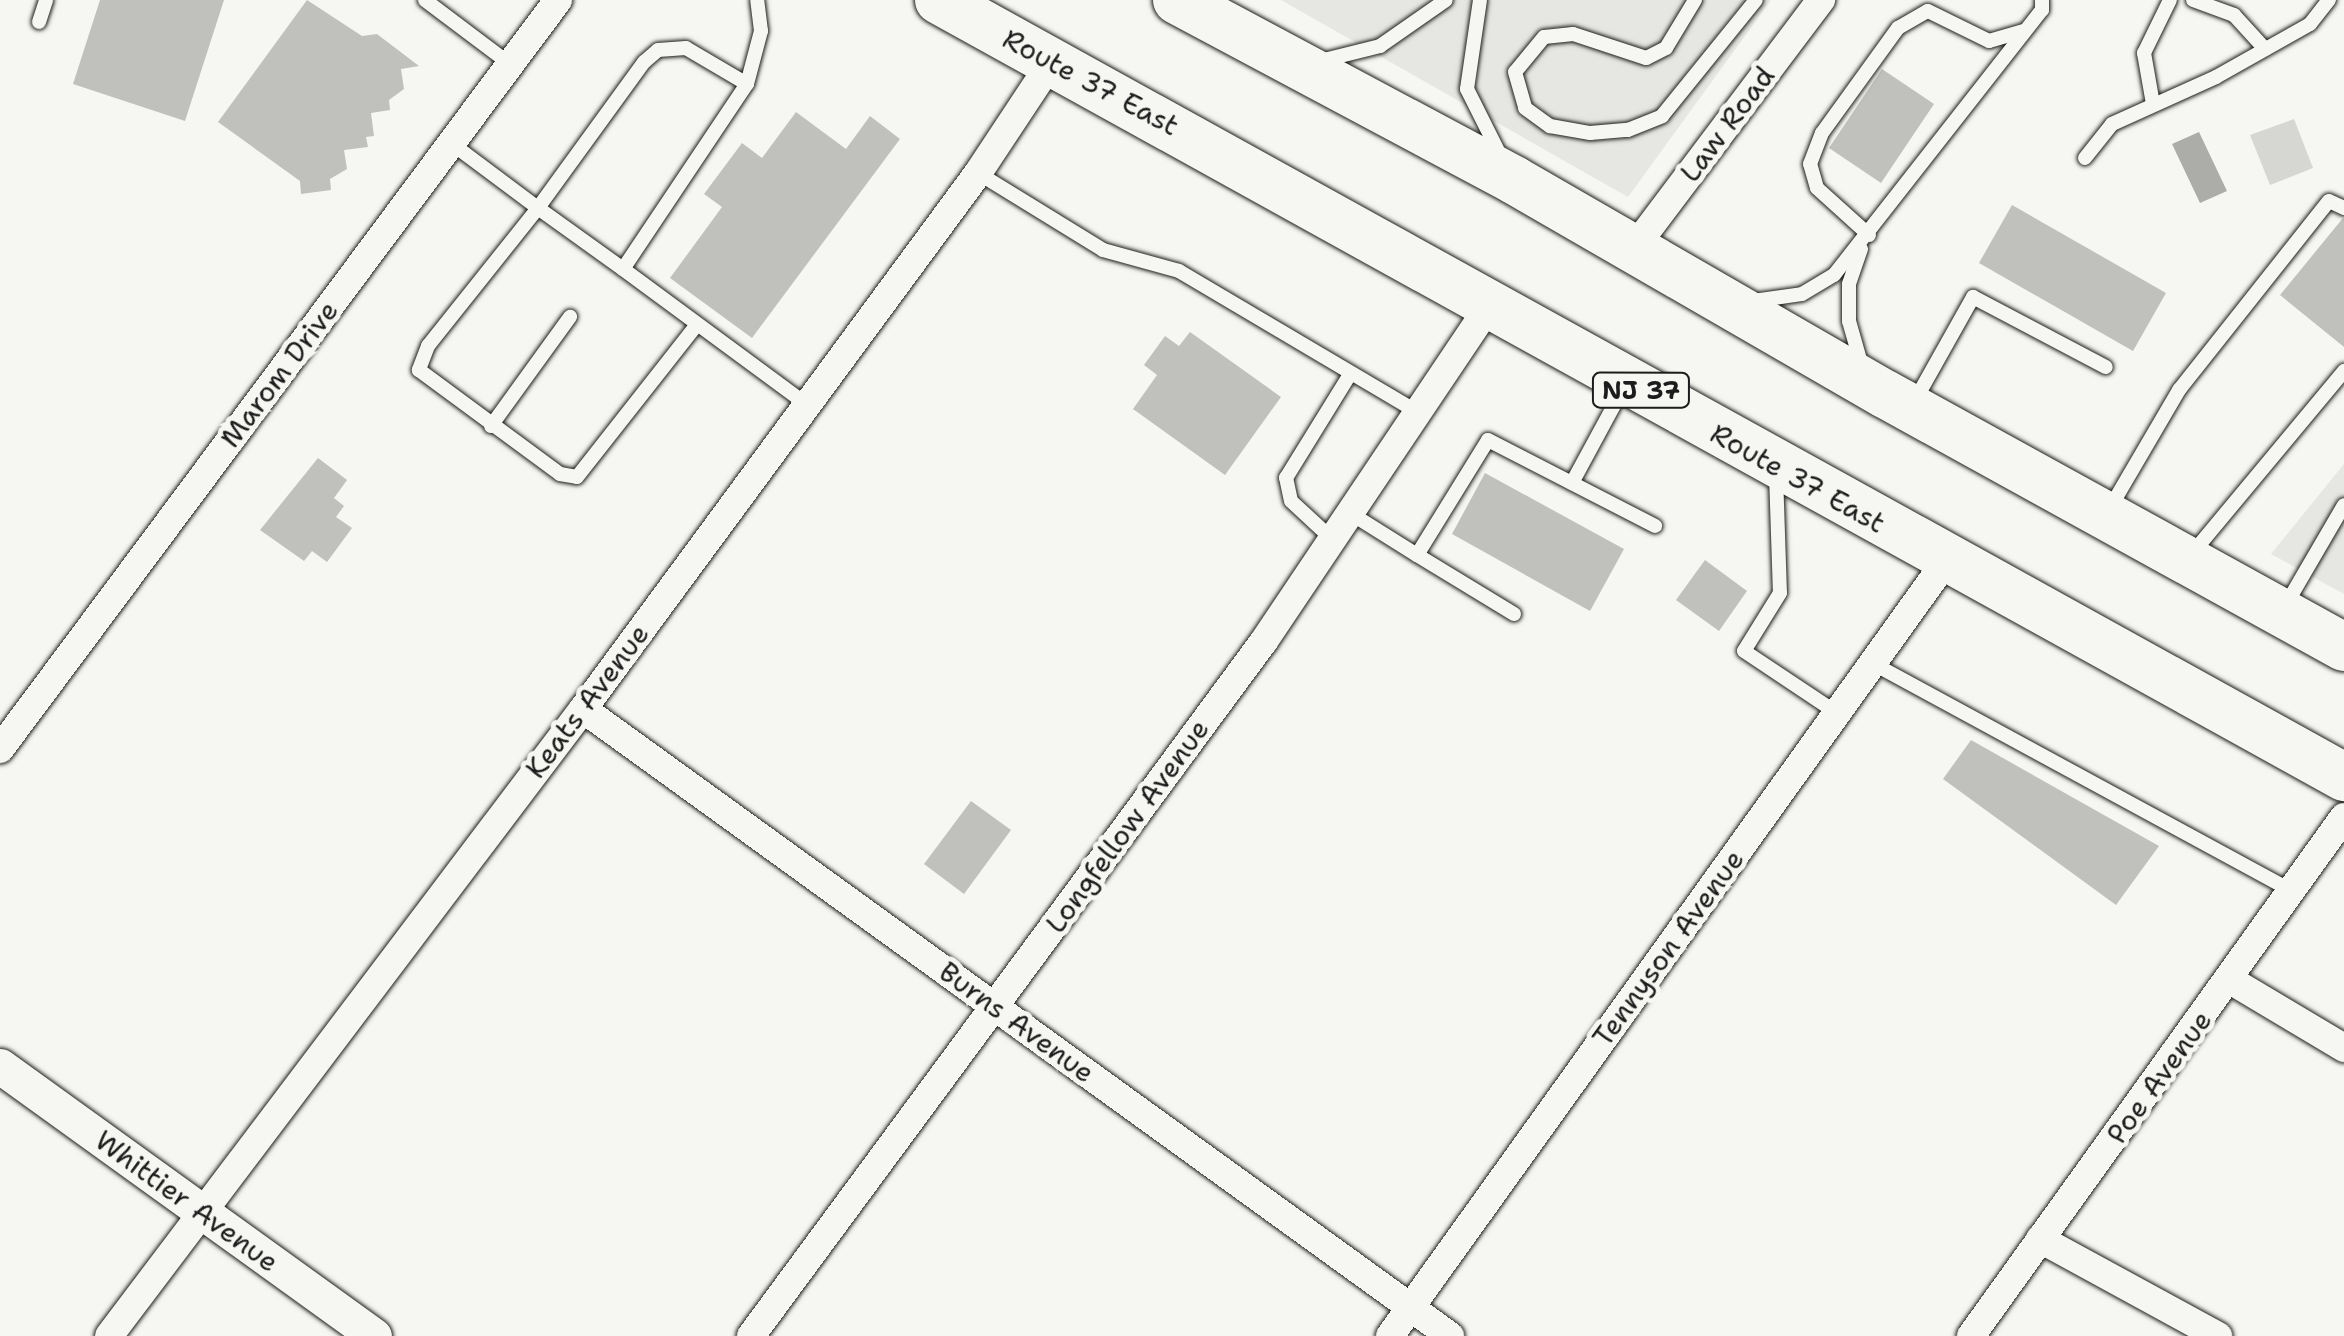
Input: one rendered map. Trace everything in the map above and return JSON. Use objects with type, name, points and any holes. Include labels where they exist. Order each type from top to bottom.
[{"type":"highway","name":"Route 37 East","points":[[902,0],[947,5],[1054,58],[1946,561],[2344,777]]},
{"type":"highway","points":[[1177,0],[1212,13],[1289,55],[1634,248],[1897,402],[2344,647]]},
{"type":"street","name":"Marom Drive","points":[[0,749],[558,0]]},
{"type":"street","name":"Law Road","points":[[1634,248],[1821,0]]},
{"type":"street","name":"Keats Avenue","points":[[109,1336],[582,710],[978,173],[1054,58]]},
{"type":"street","name":"Longfellow Avenue","points":[[751,1336],[1264,641],[1331,538],[1422,415],[1489,306]]},
{"type":"street","name":"Tennyson Avenue","points":[[1390,1336],[1946,561]]},
{"type":"street","name":"Burns Avenue","points":[[582,710],[1450,1336]]},
{"type":"street","name":"Poe Avenue","points":[[1970,1336],[2230,980],[2344,816]]},
{"type":"street","points":[[2230,980],[2344,1048]]},
{"type":"street","name":"Whittier Avenue","points":[[0,1066],[374,1336]]},
{"type":"street","points":[[2040,1240],[2218,1336]]},
{"type":"lane","points":[[39,22],[46,0]]},
{"type":"lane","points":[[425,0],[510,64]]},
{"type":"lane","points":[[622,269],[747,84],[761,31],[757,0]]},
{"type":"lane","points":[[1289,55],[1338,62],[1380,46],[1446,0]]},
{"type":"lane","points":[[1480,0],[1467,88],[1514,180]]},
{"type":"lane","points":[[1695,0],[1666,48],[1646,58],[1572,34],[1544,37],[1516,72],[1525,108],[1550,126],[1590,133],[1628,130],[1662,116],[1756,0]]},
{"type":"lane","points":[[1721,298],[1750,302],[1802,294],[1834,274],[1866,239],[2028,28],[2042,0]]},
{"type":"lane","points":[[2152,104],[2144,53],[2170,0]]},
{"type":"lane","points":[[2193,0],[2234,15],[2265,49]]},
{"type":"lane","points":[[2085,158],[2112,124],[2310,24],[2329,0]]},
{"type":"lane","points":[[1866,239],[1816,188],[1810,164],[1822,133],[1898,28],[1928,12],[1990,41],[2028,28]]},
{"type":"lane","points":[[696,326],[577,477],[560,474],[490,426],[423,378],[418,364],[658,50],[686,48],[747,84]]},
{"type":"lane","points":[[451,143],[805,403]]},
{"type":"lane","points":[[978,173],[1103,250],[1179,271],[1349,376],[1422,415]]},
{"type":"lane","points":[[2106,516],[2178,390],[2330,201],[2344,208]]},
{"type":"lane","points":[[1866,239],[1849,284],[1849,321],[1855,356],[1897,402],[1973,297],[2106,367]]},
{"type":"lane","points":[[490,426],[570,318]]},
{"type":"lane","points":[[2186,560],[2344,371]]},
{"type":"lane","points":[[1331,538],[1291,502],[1286,478],[1349,376]]},
{"type":"lane","points":[[1572,483],[1626,382]]},
{"type":"lane","points":[[1417,555],[1488,440],[1655,526]]},
{"type":"lane","points":[[1776,465],[1774,562],[1780,593],[1744,652],[1837,713]]},
{"type":"lane","points":[[2282,613],[2344,505]]},
{"type":"lane","points":[[1350,513],[1514,614]]},
{"type":"lane","points":[[1872,663],[2292,891]]},
{"type":"shaded area","points":[[1281,0],[1771,0],[1628,197]]},
{"type":"shaded area","points":[[2294,119],[2313,168],[2270,185],[2250,135]]},
{"type":"shaded area","points":[[2199,132],[2227,191],[2200,203],[2172,144]]},
{"type":"shaded area","points":[[2344,464],[2344,594],[2271,554]]},
{"type":"building","points":[[100,0],[224,0],[185,121],[73,84]]},
{"type":"building","points":[[307,0],[362,36],[377,34],[419,66],[401,69],[404,89],[389,100],[390,110],[371,113],[374,136],[366,137],[368,147],[344,150],[347,169],[330,179],[331,190],[301,194],[300,181],[218,122]]},
{"type":"building","points":[[1882,69],[1934,104],[1881,183],[1829,148]]},
{"type":"building","points":[[796,112],[846,149],[870,116],[900,139],[752,338],[670,278],[722,207],[704,194],[742,143],[762,158]]},
{"type":"building","points":[[2012,205],[2166,293],[2133,351],[1979,263]]},
{"type":"building","points":[[2344,219],[2344,347],[2280,295]]},
{"type":"building","points":[[1190,332],[1281,397],[1225,475],[1133,409],[1157,375],[1144,365],[1165,336],[1179,346]]},
{"type":"building","points":[[318,458],[347,480],[334,498],[344,506],[336,517],[352,528],[327,562],[312,551],[304,561],[260,530]]},
{"type":"building","points":[[1485,473],[1624,549],[1590,611],[1452,534]]},
{"type":"building","points":[[1705,560],[1747,591],[1719,631],[1676,600]]},
{"type":"building","points":[[1971,740],[2159,846],[2116,905],[1943,779]]},
{"type":"building","points":[[971,801],[1011,830],[964,894],[924,864]]}]
